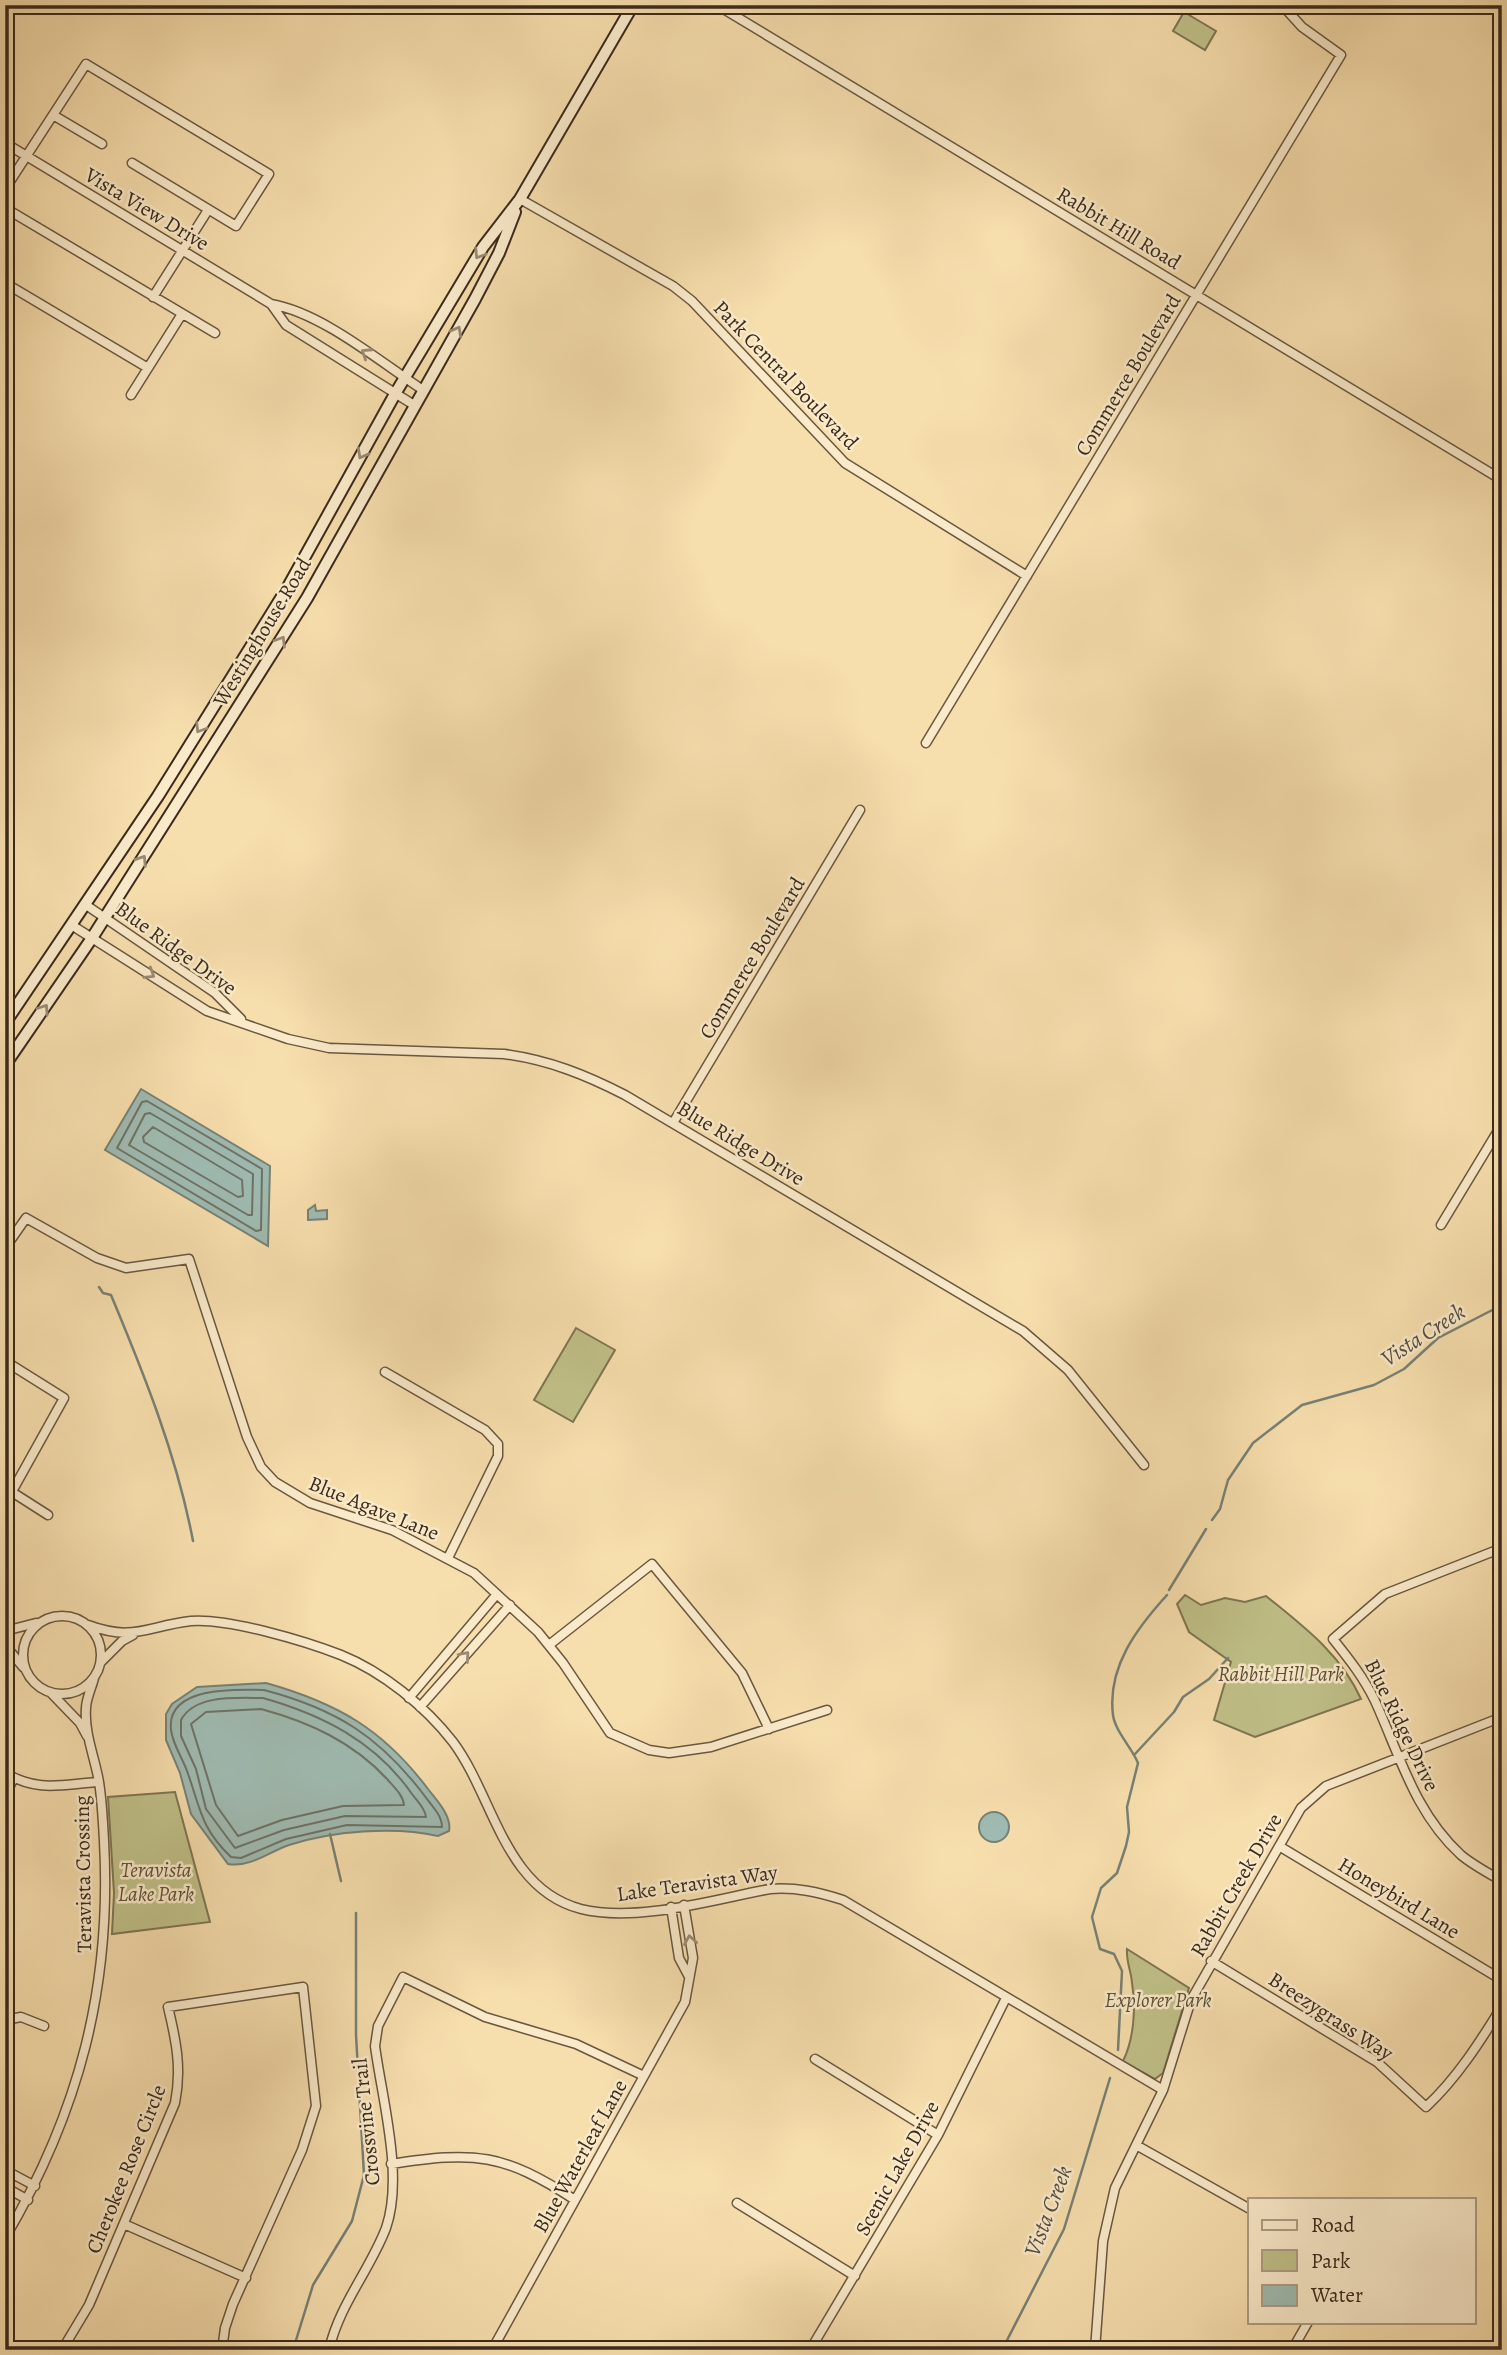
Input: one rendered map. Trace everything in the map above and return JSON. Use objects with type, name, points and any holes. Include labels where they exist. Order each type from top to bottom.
[{"type":"main road","name":"Westinghouse Road","points":[[5,1023],[73,926],[288,587],[395,394],[483,247],[520,200],[633,5]]},
{"type":"main road","name":"Westinghouse Road","points":[[5,1065],[105,918],[307,598],[499,253],[520,200]]},
{"type":"street","name":"Rabbit Hill Road","points":[[717,5],[1502,480]]},
{"type":"street","name":"Commerce Boulevard","points":[[926,743],[1341,55],[1302,27],[1282,5]]},
{"type":"street","points":[[5,188],[86,64],[269,174],[236,226],[132,163]]},
{"type":"street","points":[[53,115],[102,144]]},
{"type":"street","name":"Vista View Drive","points":[[5,143],[271,304],[291,307],[423,390]]},
{"type":"street","name":"Park Central Boulevard","points":[[520,200],[673,286],[692,301],[845,463],[1027,576]]},
{"type":"street","points":[[5,208],[215,333]]},
{"type":"street","points":[[153,297],[208,210]]},
{"type":"street","points":[[5,283],[148,368]]},
{"type":"street","name":"Vista View Drive","points":[[271,304],[286,325],[414,405]]},
{"type":"street","points":[[131,395],[183,314]]},
{"type":"street","name":"Commerce Boulevard","points":[[673,1124],[860,810]]},
{"type":"street","name":"Blue Ridge Drive","points":[[86,905],[215,993],[243,1021]]},
{"type":"street","name":"Blue Ridge Drive","points":[[73,926],[207,1011],[243,1021],[262,1031],[329,1048],[473,1051],[532,1058],[581,1072],[1023,1331],[1068,1370],[1143,1465]]},
{"type":"street","points":[[1441,1224],[1502,1124]]},
{"type":"street","name":"Blue Agave Lane","points":[[5,1248],[26,1218],[97,1258],[126,1268],[189,1259],[247,1437],[261,1467],[292,1494],[392,1530],[474,1573],[549,1645],[598,1718],[610,1733],[624,1742],[669,1753],[711,1747],[827,1710]]},
{"type":"street","points":[[5,1362],[64,1398],[5,1504]]},
{"type":"street","points":[[385,1372],[485,1430],[498,1444],[498,1456],[448,1558]]},
{"type":"street","points":[[12,1492],[48,1515]]},
{"type":"street","name":"Blue Ridge Drive","points":[[1502,1548],[1385,1594],[1333,1639],[1356,1667],[1374,1699],[1396,1757],[1434,1825],[1461,1855],[1502,1881]]},
{"type":"street","points":[[549,1645],[652,1564],[742,1673],[769,1729]]},
{"type":"street","points":[[409,1698],[497,1594]]},
{"type":"street","points":[[420,1707],[510,1605]]},
{"type":"street","points":[[5,1630],[66,1616],[88,1625],[99,1642],[101,1662],[94,1678],[78,1690],[58,1693],[48,1691],[28,1673],[5,1645]]},
{"type":"street","points":[[28,1673],[23,1650],[33,1629],[42,1621]]},
{"type":"street","name":"Lake Teravista Way","points":[[101,1662],[122,1641],[139,1633],[192,1621],[247,1628],[341,1656],[420,1707],[453,1743],[471,1771],[526,1875],[543,1889],[580,1909],[605,1913],[671,1907],[770,1889],[793,1888],[819,1892],[843,1900],[1163,2090]]},
{"type":"street","name":"Lake Teravista Way","points":[[88,1625],[112,1633],[139,1633]]},
{"type":"street","name":"Teravista Crossing","points":[[5,2238],[35,2186],[79,2078],[102,1971],[106,1899],[99,1782],[85,1708],[94,1678]]},
{"type":"street","name":"Teravista Crossing","points":[[48,1691],[80,1723],[90,1743]]},
{"type":"street","name":"Rabbit Creek Drive","points":[[1095,2350],[1103,2241],[1115,2188],[1163,2090],[1191,2000],[1301,1808],[1313,1796],[1396,1757],[1502,1717]]},
{"type":"street","points":[[5,1773],[44,1788],[99,1782]]},
{"type":"street","points":[[5,1795],[14,1778]]},
{"type":"street","name":"Honeybird Lane","points":[[1279,1846],[1502,1980]]},
{"type":"street","name":"Blue Waterleaf Lane","points":[[492,2350],[685,2002],[693,1958],[684,1905]]},
{"type":"street","points":[[671,1907],[679,1958],[688,1975]]},
{"type":"street","name":"Breezygrass Way","points":[[1211,1961],[1377,2062],[1426,2106],[1442,2092],[1502,2006]]},
{"type":"street","name":"Crossvine Trail","points":[[329,2350],[339,2317],[386,2225],[393,2185],[375,2046],[378,2026],[402,1977],[485,2017],[576,2044],[644,2076]]},
{"type":"street","name":"Cherokee Rose Circle","points":[[62,2350],[89,2305],[175,2103],[180,2078],[177,2044],[168,2007],[303,1987],[316,2106],[302,2150],[225,2328],[222,2350]]},
{"type":"street","name":"Scenic Lake Drive","points":[[810,2350],[938,2135],[1006,1998]]},
{"type":"street","points":[[5,2020],[21,2017],[44,2026]]},
{"type":"street","points":[[816,2059],[938,2135]]},
{"type":"street","points":[[1136,2145],[1248,2208]]},
{"type":"street","points":[[391,2164],[472,2156],[503,2162],[533,2173],[575,2200]]},
{"type":"street","points":[[5,2170],[35,2186]]},
{"type":"street","points":[[5,2187],[28,2200]]},
{"type":"street","points":[[737,2203],[855,2276]]},
{"type":"street","points":[[124,2224],[246,2278]]},
{"type":"street","points":[[1292,2350],[1307,2324]]},
{"type":"green space","points":[[1184,12],[1216,31],[1205,50],[1173,31]]},
{"type":"green space","points":[[576,1328],[615,1350],[573,1422],[534,1400]]},
{"type":"green space","name":"Rabbit Hill Park","points":[[1185,1595],[1201,1605],[1225,1598],[1245,1602],[1266,1596],[1332,1655],[1353,1683],[1361,1699],[1255,1737],[1214,1720],[1231,1662],[1189,1632],[1177,1604]]},
{"type":"green space","name":"Teravista Lake Park","points":[[175,1792],[210,1922],[112,1934],[114,1893],[108,1797]]},
{"type":"green space","name":"Explorer Park","points":[[1127,1949],[1189,1988],[1163,2073],[1155,2079],[1123,2061],[1130,2043],[1134,2013]]},
{"type":"water","points":[[141,1089],[270,1166],[268,1246],[105,1150]]},
{"type":"water","points":[[315,1205],[316,1211],[327,1210],[327,1219],[308,1220],[308,1210]]},
{"type":"water","points":[[266,1683],[337,1710],[376,1734],[411,1768],[439,1804],[446,1814],[449,1831],[438,1836],[402,1831],[343,1833],[289,1845],[244,1864],[228,1864],[191,1814],[180,1773],[166,1740],[166,1714],[172,1704],[197,1687]]},
{"type":"water","points":[[994,1812],[1005,1816],[1009,1827],[1005,1838],[994,1842],[983,1838],[979,1827],[983,1816]]},
{"type":"waterway","points":[[99,1287],[103,1293],[111,1295],[147,1385],[169,1447],[193,1541]]},
{"type":"waterway","name":"Vista Creek","points":[[1212,1520],[1220,1509],[1228,1480],[1253,1443],[1302,1405],[1374,1385],[1404,1369],[1438,1338],[1502,1305]]},
{"type":"waterway","name":"Vista Creek","points":[[1169,1590],[1206,1529]]},
{"type":"waterway","name":"Vista Creek","points":[[1118,2050],[1122,1971],[1114,1954],[1100,1949],[1092,1917],[1101,1888],[1117,1873],[1126,1846],[1129,1832],[1127,1807],[1138,1763],[1114,1721],[1112,1697],[1126,1649],[1167,1595]]},
{"type":"waterway","points":[[1135,1754],[1174,1712],[1183,1697],[1209,1679],[1228,1658]]},
{"type":"waterway","points":[[330,1834],[341,1881]]},
{"type":"waterway","points":[[293,2350],[313,2285],[352,2221],[364,2175],[356,2035],[356,1913]]},
{"type":"waterway","name":"Vista Creek","points":[[1002,2350],[1064,2229],[1110,2078]]}]
